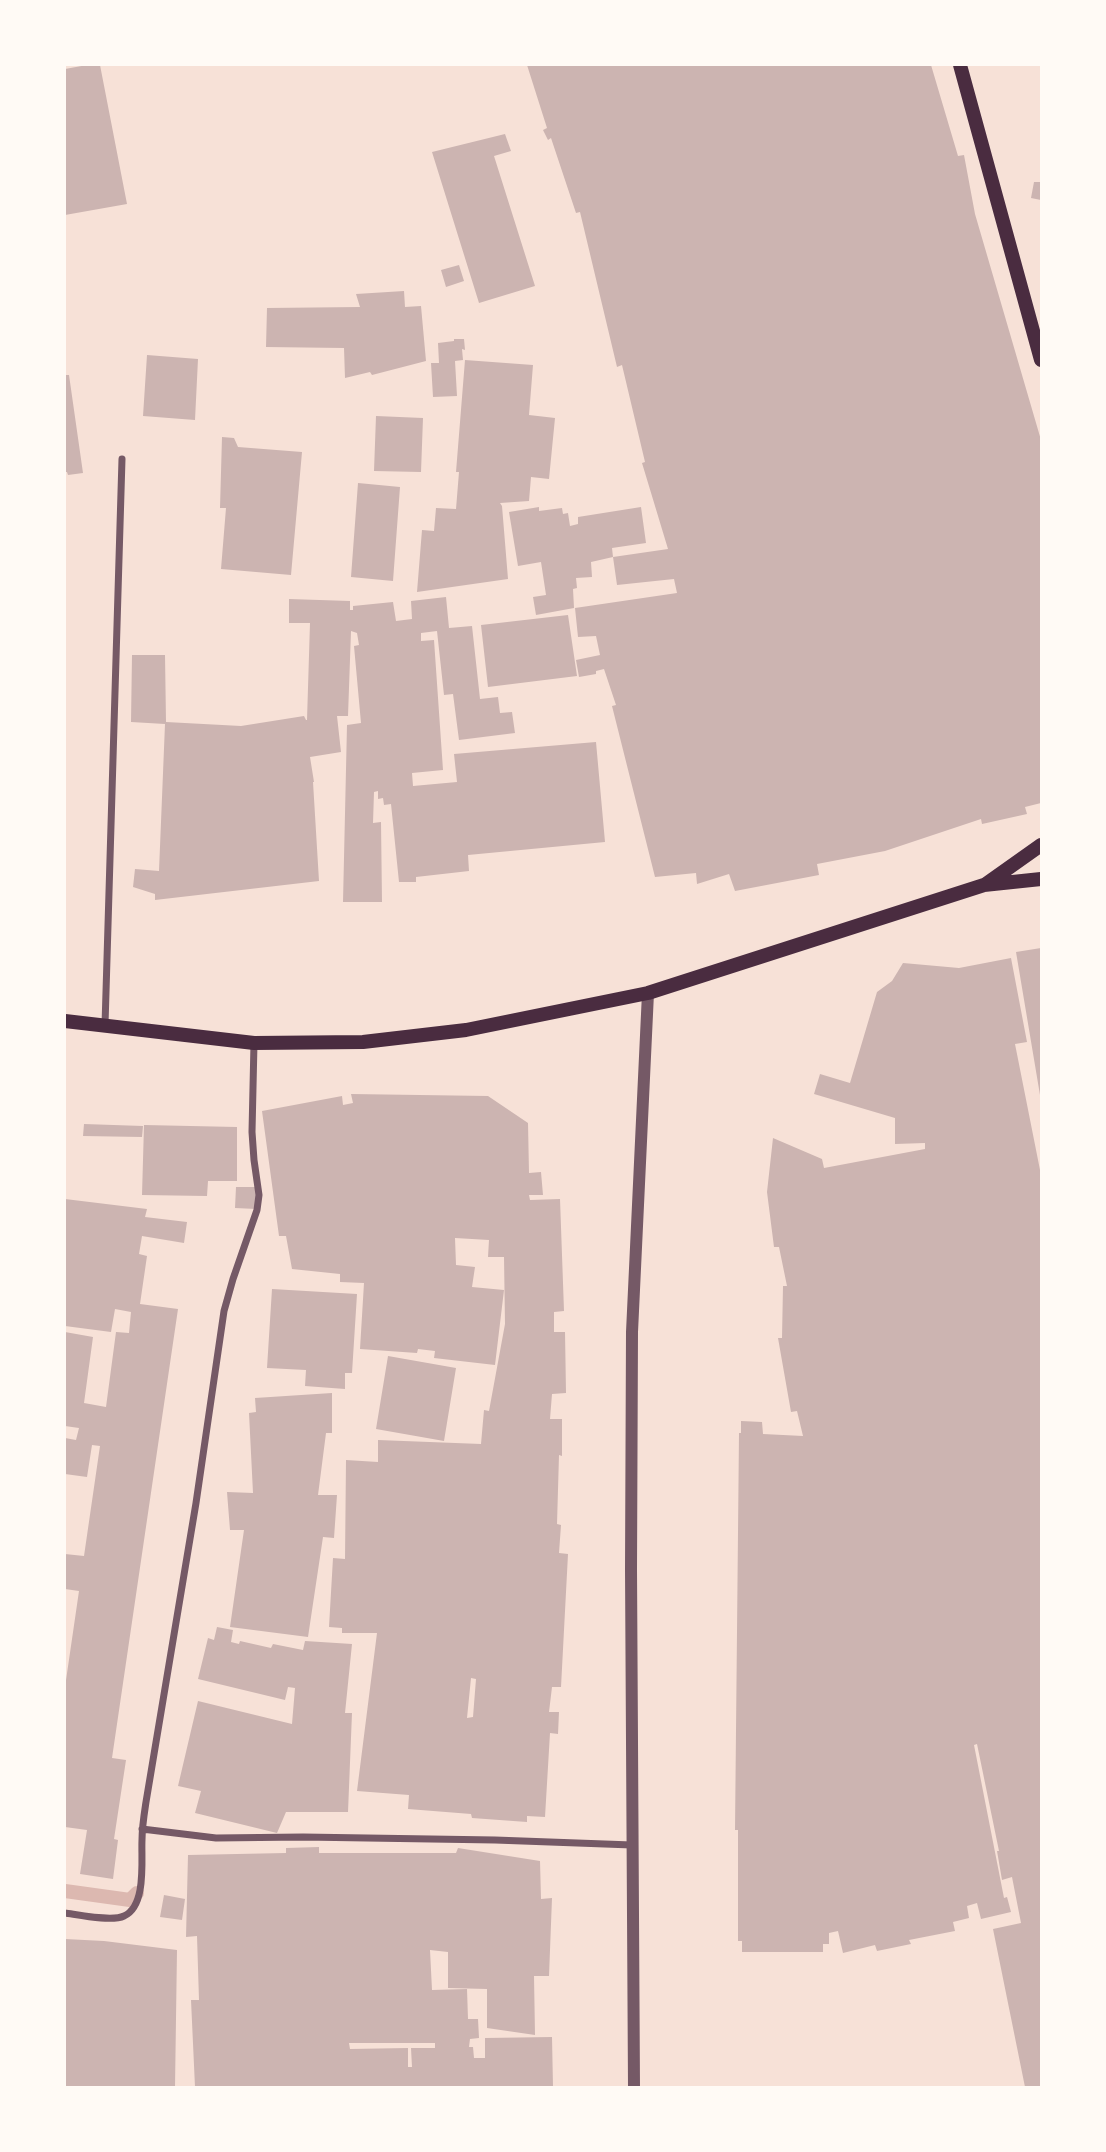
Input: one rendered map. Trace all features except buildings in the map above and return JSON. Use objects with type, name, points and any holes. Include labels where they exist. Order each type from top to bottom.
[{"type":"main road","points":[[960,65],[1041,360]]},
{"type":"main road","points":[[984,885],[1041,845]]},
{"type":"main road","points":[[65,1021],[254,1043],[363,1042],[466,1030],[648,993],[984,885],[1041,879]]},
{"type":"street","points":[[105,1026],[122,459]]},
{"type":"street","points":[[634,2087],[632,1332],[648,993]]},
{"type":"street","points":[[65,1913],[102,1918],[124,1916],[134,1907],[141,1885],[142,1829],[224,1311],[260,1195],[252,1132],[254,1043]]},
{"type":"street","points":[[142,1829],[216,1838],[481,1839],[632,1845]]},
{"type":"waterway","points":[[65,1891],[130,1900],[137,1893]]}]
